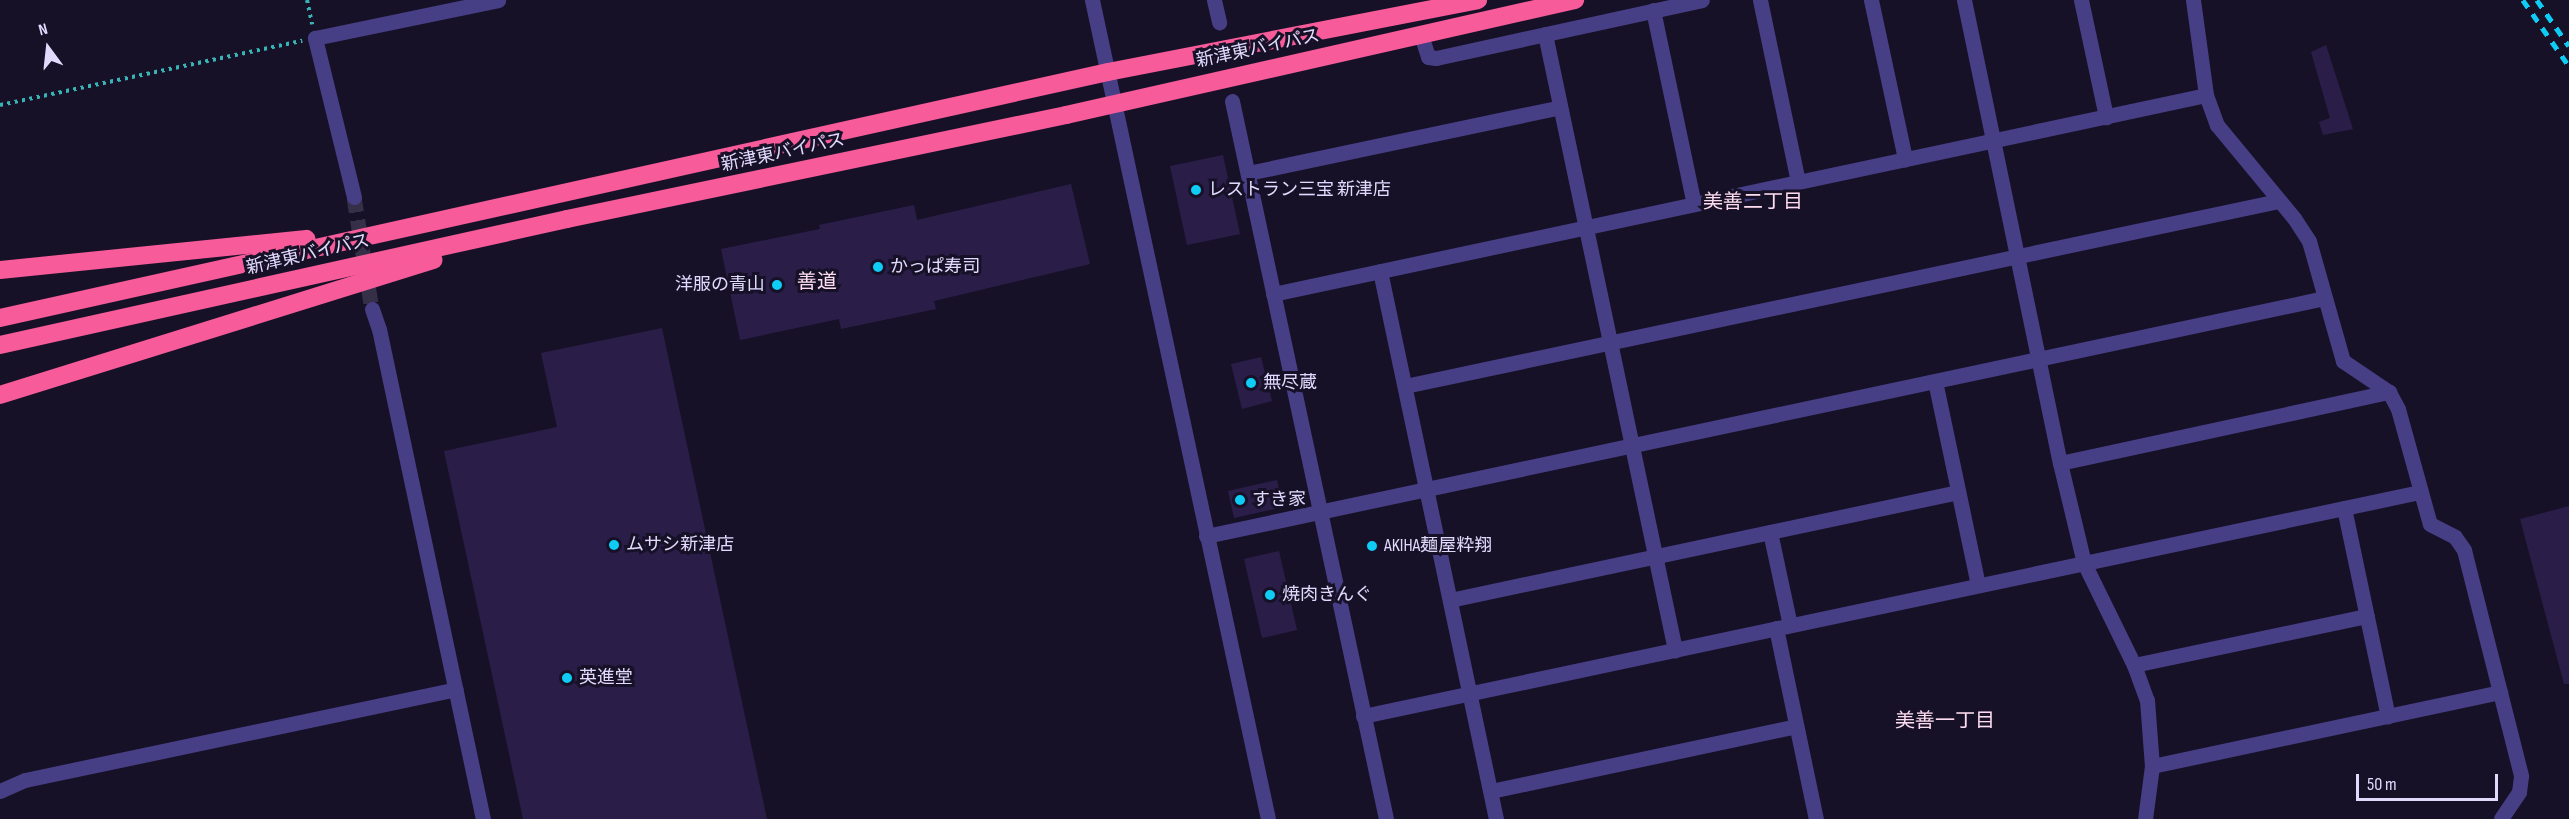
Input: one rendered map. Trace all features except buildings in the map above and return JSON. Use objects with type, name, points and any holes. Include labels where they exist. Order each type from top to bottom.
[{"type":"highway","name":"新津東バイパス","points":[[0,318],[1108,72],[1414,7],[1478,0]]},
{"type":"highway","name":"新津東バイパス","points":[[0,345],[1575,0]]},
{"type":"highway","points":[[0,395],[567,219]]},
{"type":"highway","points":[[0,270],[195,252],[406,227]]},
{"type":"street","points":[[354,197],[315,38],[498,0]]},
{"type":"street","points":[[1092,0],[1268,819]]},
{"type":"street","points":[[1214,0],[1219,22]]},
{"type":"street","points":[[1421,35],[1428,57],[1436,58],[1702,0]]},
{"type":"street","points":[[1760,0],[1798,182]]},
{"type":"street","points":[[1870,0],[1905,159]]},
{"type":"street","points":[[1964,0],[2019,256],[2060,463],[2085,563],[2134,665],[2147,700],[2152,766],[2145,819]]},
{"type":"street","points":[[2081,0],[2106,117]]},
{"type":"street","points":[[2193,0],[2206,95],[2217,125],[2309,241],[2343,361],[2389,392],[2398,409],[2430,524],[2455,537],[2464,550],[2521,776],[2519,792],[2501,819]]},
{"type":"street","points":[[1653,10],[1694,204]]},
{"type":"street","points":[[1545,34],[1675,650]]},
{"type":"street","points":[[1273,294],[2206,95]]},
{"type":"street","points":[[1232,101],[1386,819]]},
{"type":"street","points":[[1248,174],[1560,107]]},
{"type":"street","points":[[1405,386],[2278,201]]},
{"type":"street","points":[[1380,271],[1496,819]]},
{"type":"street","points":[[1206,536],[2325,298]]},
{"type":"street","points":[[372,309],[379,329],[483,819]]},
{"type":"street","points":[[1935,381],[1978,585]]},
{"type":"street","points":[[2060,463],[2389,392]]},
{"type":"street","points":[[1450,600],[1958,492]]},
{"type":"street","points":[[1363,716],[2420,492]]},
{"type":"street","points":[[2344,508],[2388,716]]},
{"type":"street","points":[[1770,532],[1796,726],[1816,819]]},
{"type":"street","points":[[2134,665],[2367,616]]},
{"type":"street","points":[[0,791],[25,780],[455,688]]},
{"type":"street","points":[[2152,766],[2500,692]]},
{"type":"street","points":[[1491,791],[1796,726]]},
{"type":"path","points":[[0,105],[315,38],[307,0]]},
{"type":"tunnel","points":[[354,197],[372,309]]},
{"type":"railway","points":[[2523,0],[2569,66]]},
{"type":"railway","points":[[2537,0],[2569,46]]},
{"type":"place","name":"レストラン三宝 新津店","points":[[1196,190]]},
{"type":"place","name":"かっぱ寿司","points":[[878,267]]},
{"type":"place","name":"洋服の青山","points":[[777,285]]},
{"type":"place","name":"無尽蔵","points":[[1251,383]]},
{"type":"place","name":"すき家","points":[[1240,500]]},
{"type":"place","name":"ムサシ新津店","points":[[614,545]]},
{"type":"place","name":"AKIHA麺屋粋翔","points":[[1372,546]]},
{"type":"place","name":"焼肉きんぐ","points":[[1270,595]]},
{"type":"place","name":"英進堂","points":[[567,678]]},
{"type":"district","name":"美善二丁目","points":[[1753,202]]},
{"type":"district","name":"善道","points":[[817,282]]},
{"type":"district","name":"美善一丁目","points":[[1945,721]]}]
